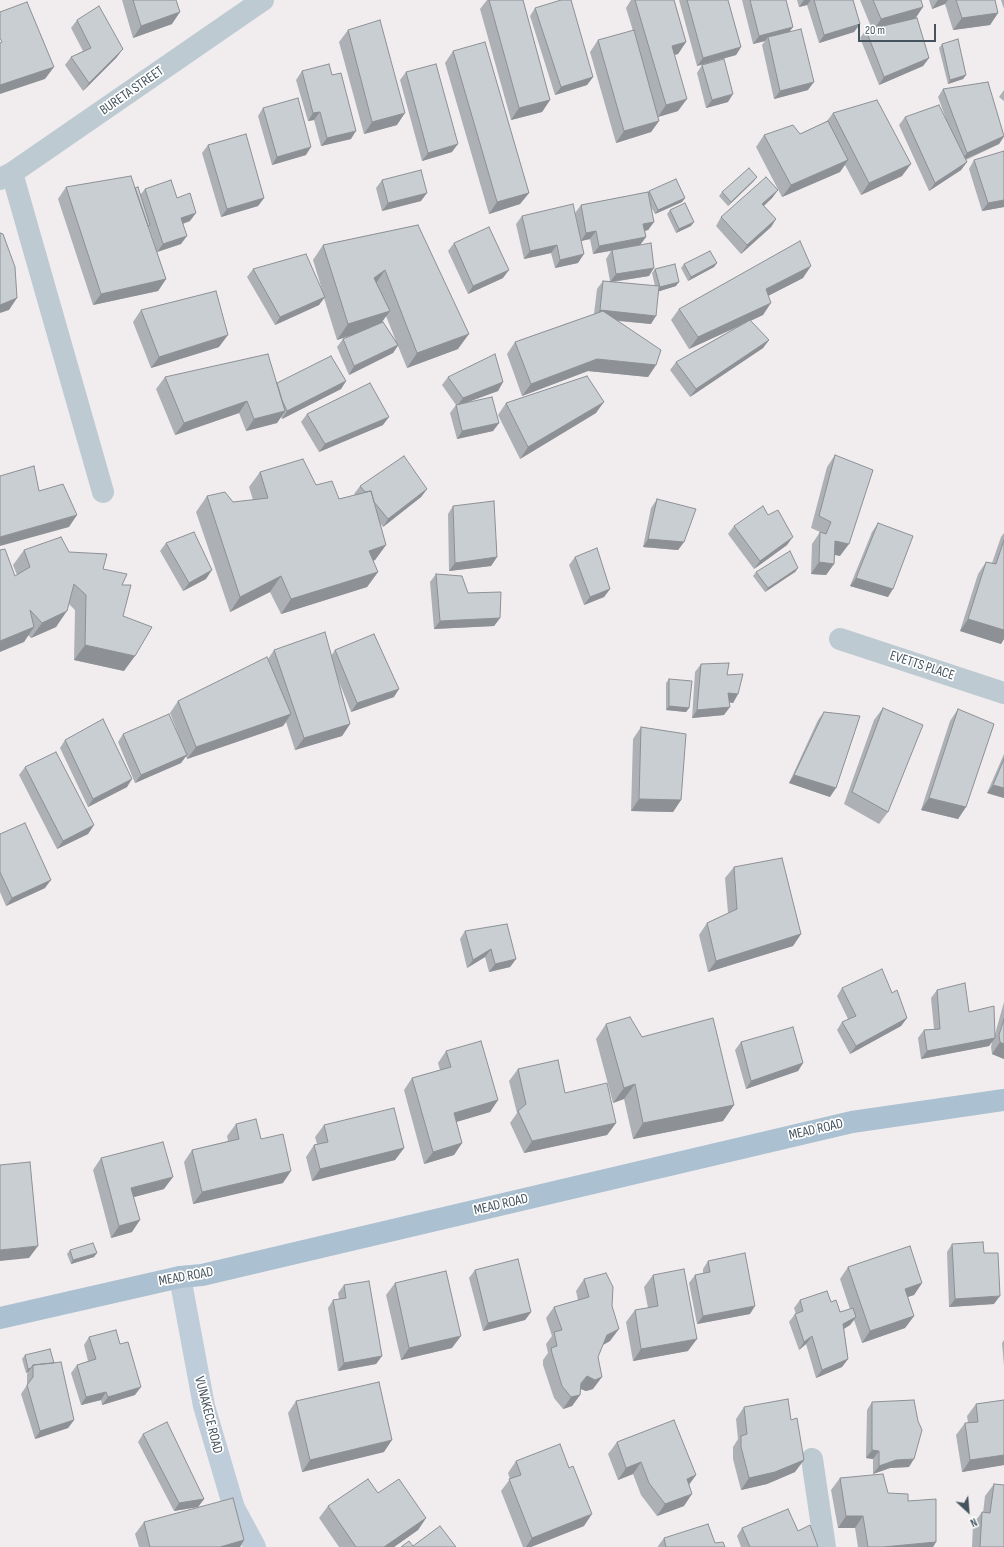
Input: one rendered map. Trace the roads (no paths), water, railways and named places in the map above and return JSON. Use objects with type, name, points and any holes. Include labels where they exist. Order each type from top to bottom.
[{"type":"main road","name":"MEAD ROAD","points":[[0,1318],[180,1277],[202,1275],[852,1122],[1004,1100]]},
{"type":"main road","name":"VUNAKECE ROAD","points":[[180,1277],[204,1406],[234,1508],[255,1547]]},
{"type":"street","name":"BURETA STREET","points":[[6,176],[263,0]]},
{"type":"street","points":[[6,176],[103,492]]},
{"type":"street","name":"EVETTS PLACE","points":[[840,639],[1004,693]]},
{"type":"street","points":[[812,1459],[825,1547]]}]
